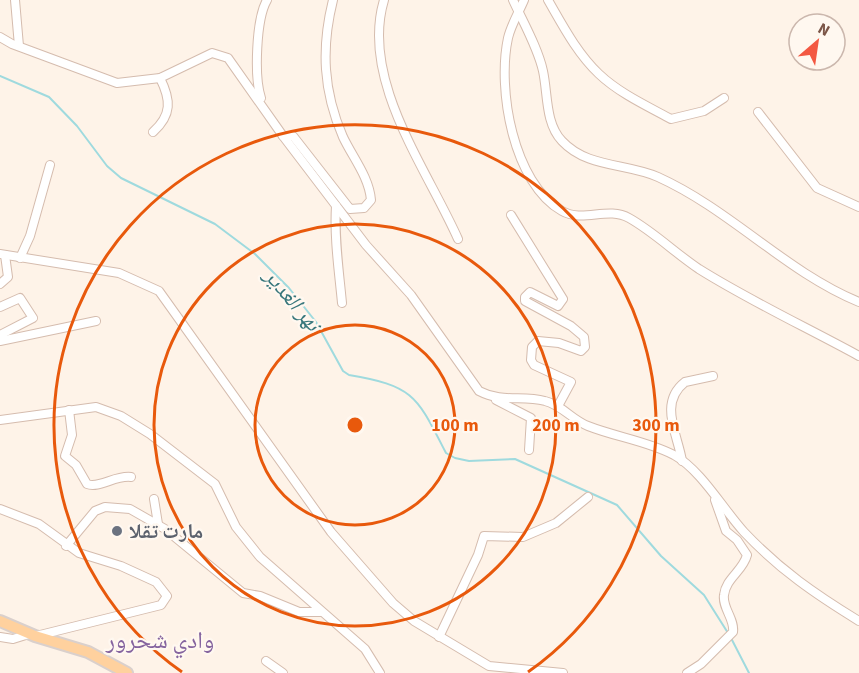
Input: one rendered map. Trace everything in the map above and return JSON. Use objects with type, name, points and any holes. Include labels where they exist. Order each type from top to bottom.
[{"type":"main road","points":[[0,621],[32,635],[88,652],[127,673]]},
{"type":"street","points":[[15,0],[19,46]]},
{"type":"street","points":[[264,108],[258,89],[257,64],[262,9],[267,0]]},
{"type":"street","points":[[283,136],[293,136],[350,208],[364,208],[370,201],[370,189],[343,136],[325,69],[325,34],[333,0]]},
{"type":"street","points":[[384,0],[379,40],[386,83],[405,134],[458,239]]},
{"type":"street","points":[[513,0],[543,70],[548,111],[560,139],[572,150],[587,159],[632,169],[658,178],[738,224],[835,292],[859,303]]},
{"type":"street","points":[[524,0],[508,37],[506,83],[509,126],[532,180],[545,197],[563,212],[579,217],[610,213],[627,217],[700,269],[859,356]]},
{"type":"street","points":[[548,0],[573,44],[599,75],[640,103],[671,119],[704,111],[724,98]]},
{"type":"street","points":[[0,37],[117,83],[160,78],[199,58],[218,53],[235,65],[283,136],[336,206],[366,245],[411,295],[471,383],[479,391],[531,418],[529,450]]},
{"type":"street","points":[[153,132],[169,109],[168,96],[160,78]]},
{"type":"street","points":[[759,112],[817,188],[859,207]]},
{"type":"street","points":[[20,258],[30,236],[50,165]]},
{"type":"street","points":[[336,206],[335,234],[340,262],[342,303]]},
{"type":"street","points":[[511,215],[563,299],[558,306],[530,292],[525,297],[525,301],[571,326],[584,337],[585,348],[581,351],[548,341],[538,341],[532,347],[531,360],[534,365],[571,382],[558,406]]},
{"type":"street","points":[[0,284],[8,277],[3,254],[119,273],[159,291],[331,532],[393,603],[414,621],[491,669],[563,673]]},
{"type":"street","points":[[0,307],[20,298],[33,318],[0,335]]},
{"type":"street","points":[[0,341],[96,321]]},
{"type":"street","points":[[682,461],[671,416],[672,400],[685,382],[713,376]]},
{"type":"street","points":[[492,398],[546,401],[558,406],[586,426],[647,444],[682,461],[697,473],[743,531],[797,582],[859,621]]},
{"type":"street","points":[[0,420],[96,407],[121,416],[150,434],[220,490],[242,536],[276,573],[365,649],[380,673]]},
{"type":"street","points":[[69,410],[72,435],[65,456],[76,465],[87,484],[93,486],[118,476],[131,477]]},
{"type":"street","points":[[687,673],[701,664],[729,637],[734,628],[723,597],[727,584],[744,566],[747,555],[737,540],[726,531],[713,496]]},
{"type":"street","points":[[439,637],[478,555],[484,536],[496,534],[523,537],[556,523],[588,497]]},
{"type":"street","points":[[154,499],[158,524]]},
{"type":"street","points":[[66,546],[86,520],[105,507],[130,508],[158,524],[243,593],[260,596],[298,612],[320,612]]},
{"type":"street","points":[[0,509],[39,524],[66,546],[79,553],[121,566],[156,582],[165,592],[166,600],[161,605],[139,611],[32,635],[13,639],[0,637]]},
{"type":"street","points":[[266,661],[283,673]]},
{"type":"waterway","name":"نهر الغدير","points":[[0,76],[49,97],[77,126],[107,166],[121,178],[215,224],[255,254],[289,288],[316,322],[343,371],[349,375],[388,384],[411,397],[428,419],[446,453],[469,461],[515,459],[617,505],[661,556],[704,595],[728,633]]},
{"type":"waterway","name":"نهر الغدير","points":[[731,638],[749,673]]},
{"type":"place","name":"مارت تقلا","points":[[117,531]]},
{"type":"district","name":"وادي شحرور","points":[[160,640]]}]
